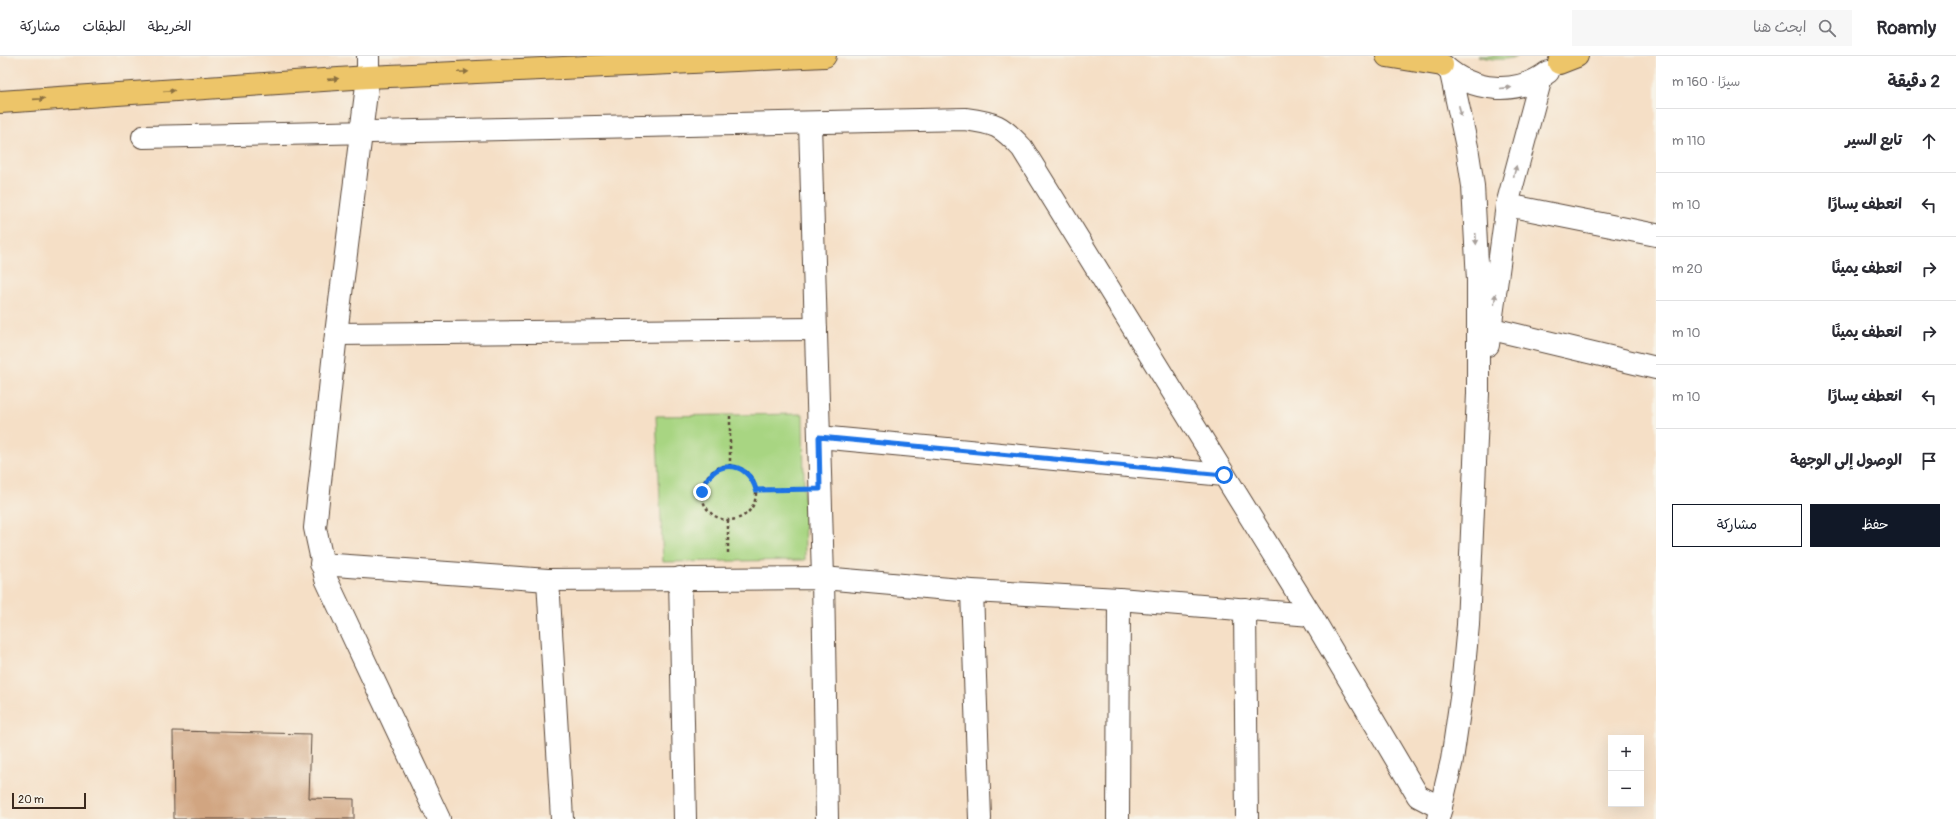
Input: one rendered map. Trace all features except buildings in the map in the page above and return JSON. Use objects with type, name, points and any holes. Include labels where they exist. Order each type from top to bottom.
[{"type":"highway","points":[[0,102],[368,66],[825,56]]},
{"type":"highway","points":[[1387,56],[1443,64]]},
{"type":"street","points":[[1443,64],[1472,84],[1495,89],[1519,87],[1541,78],[1567,58]]},
{"type":"street","points":[[143,137],[965,119],[990,122],[1006,130],[1022,148],[1311,615],[1418,796],[1439,813],[1452,760],[1461,698],[1468,625],[1478,393],[1478,281],[1473,186],[1467,147],[1443,64]]},
{"type":"street","points":[[368,66],[336,334],[315,528],[321,564],[326,580],[439,819]]},
{"type":"street","points":[[1478,393],[1492,329],[1507,206],[1541,78]]},
{"type":"street","points":[[810,123],[823,578],[827,819]]},
{"type":"street","points":[[1507,206],[1656,235]]},
{"type":"street","points":[[336,334],[816,329]]},
{"type":"street","points":[[1492,329],[1656,368]]},
{"type":"street","points":[[819,437],[1224,475]]},
{"type":"street","points":[[321,564],[548,580],[823,578],[972,591],[1119,599],[1311,615]]},
{"type":"street","points":[[680,578],[685,819]]},
{"type":"street","points":[[548,580],[562,819]]},
{"type":"street","points":[[972,591],[980,819]]},
{"type":"street","points":[[1118,819],[1119,599]]},
{"type":"street","points":[[1245,609],[1247,819]]},
{"type":"path","points":[[730,415],[730,467]]},
{"type":"path","points":[[730,467],[740,468],[748,474],[754,481],[756,490],[756,500],[746,515],[737,519],[728,520],[720,519],[712,515],[706,508],[702,492],[704,483],[708,476],[715,470],[730,467]]},
{"type":"path","points":[[756,490],[820,489]]},
{"type":"path","points":[[728,520],[728,578]]},
{"type":"green space","points":[[1478,56],[1518,56],[1508,59],[1498,59]]},
{"type":"green space","points":[[803,414],[805,560],[663,562],[656,416]]},
{"type":"route","points":[[702,492],[704,483],[708,476],[715,470],[731,466],[740,468],[748,474],[754,481],[756,490],[820,489],[819,437],[1224,475]]}]
